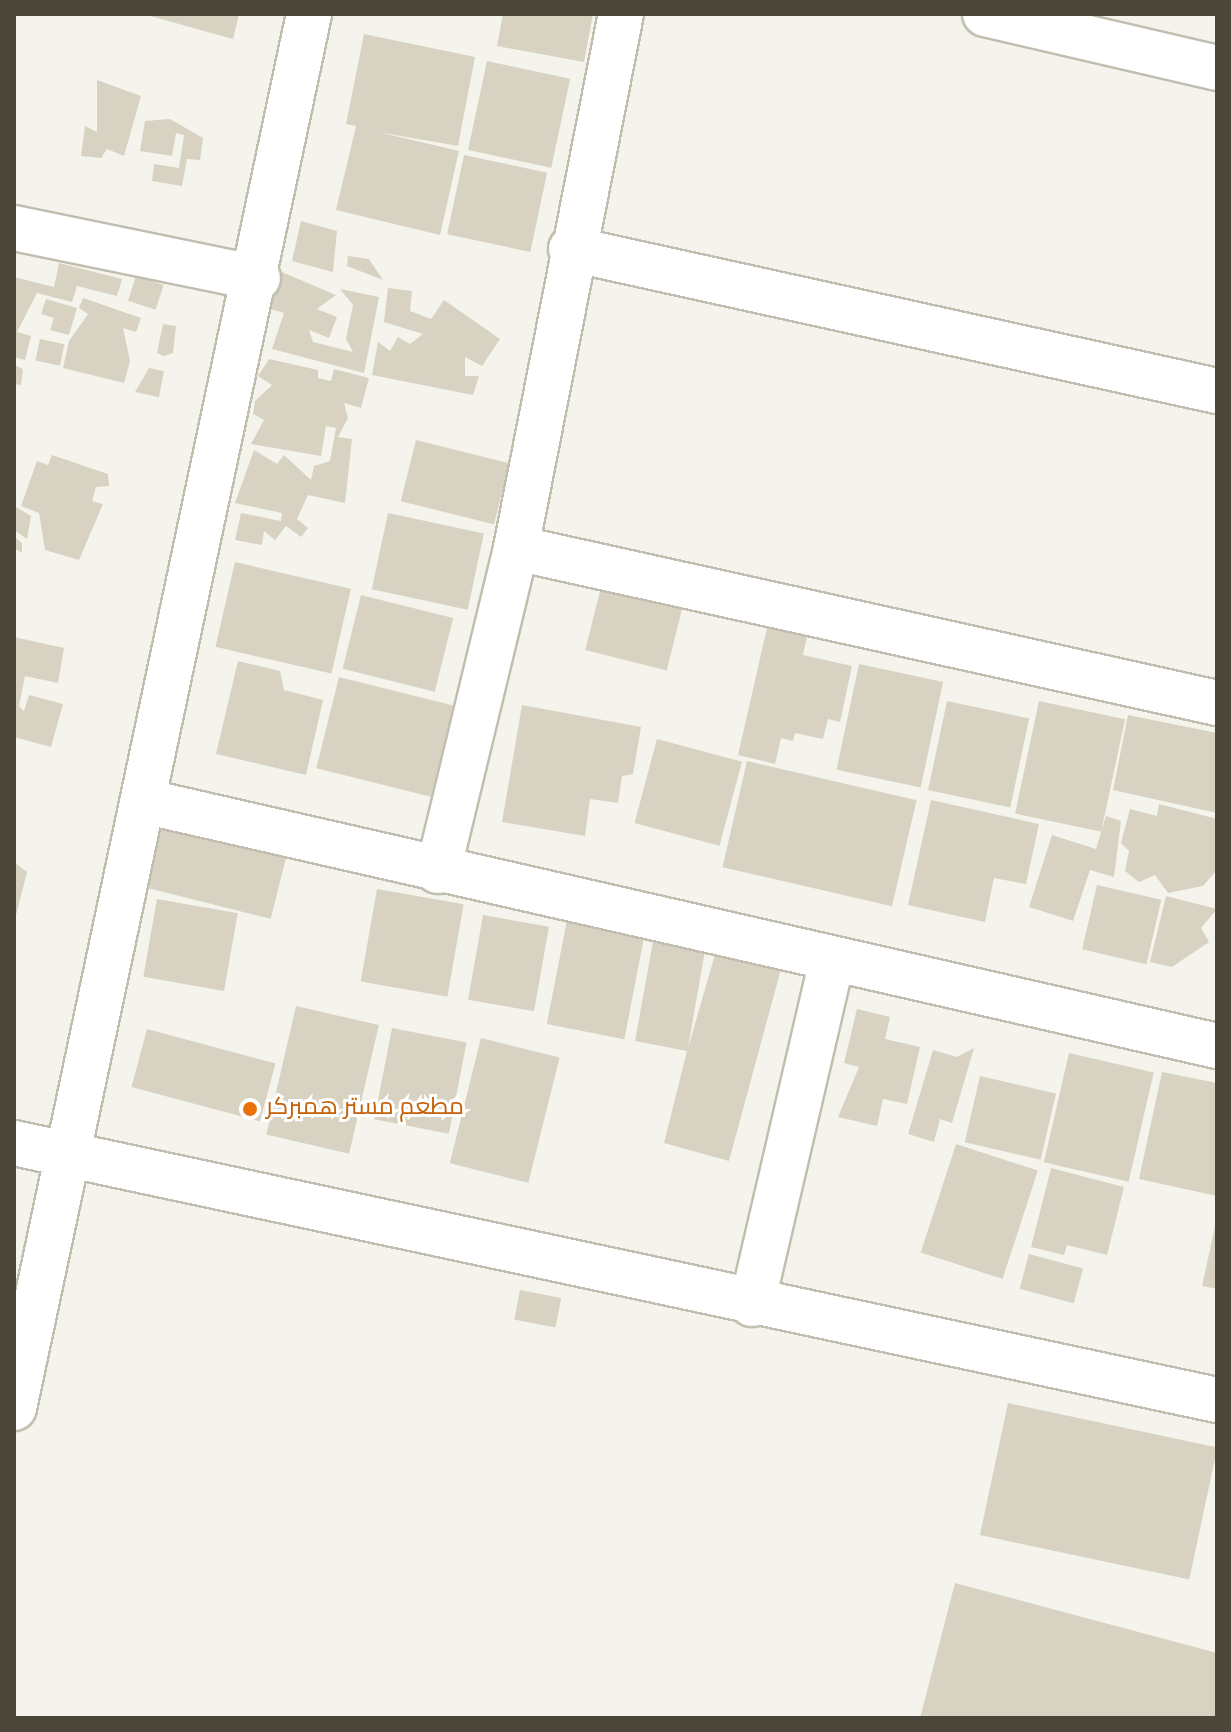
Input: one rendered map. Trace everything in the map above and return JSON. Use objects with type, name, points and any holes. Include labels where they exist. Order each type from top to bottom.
[{"type":"street","points":[[14,1408],[258,278],[309,14]]},
{"type":"street","points":[[438,871],[516,548],[571,249],[621,14]]},
{"type":"street","points":[[985,14],[1032,19],[1217,68]]},
{"type":"street","points":[[14,228],[258,278]]},
{"type":"street","points":[[571,249],[1217,391]]},
{"type":"street","points":[[516,548],[1217,703]]},
{"type":"street","points":[[143,801],[438,871],[1217,1046]]},
{"type":"street","points":[[752,1304],[832,959]]},
{"type":"street","points":[[14,1143],[752,1304],[1217,1400]]},
{"type":"building","points":[[143,14],[239,14],[233,39]]},
{"type":"building","points":[[503,14],[593,14],[584,62],[497,46]]},
{"type":"building","points":[[364,34],[475,57],[458,146],[378,132],[459,151],[440,235],[336,210],[356,126],[346,124]]},
{"type":"building","points":[[487,61],[570,79],[551,168],[468,150]]},
{"type":"building","points":[[97,80],[141,96],[124,156],[107,149],[101,158],[81,156],[85,126],[97,132]]},
{"type":"building","points":[[170,119],[203,138],[200,160],[187,159],[182,186],[152,181],[154,164],[179,168],[184,135],[176,133],[172,156],[140,151],[145,121]]},
{"type":"building","points":[[464,155],[547,173],[530,252],[447,234]]},
{"type":"building","points":[[301,221],[337,231],[333,272],[292,261]]},
{"type":"building","points":[[348,256],[369,259],[383,280],[347,266]]},
{"type":"building","points":[[59,263],[122,279],[117,296],[77,286],[72,302],[37,293],[17,332],[31,336],[25,360],[14,357],[14,277],[54,287]]},
{"type":"building","points":[[277,270],[336,295],[317,309],[337,317],[329,338],[309,330],[313,342],[353,352],[346,339],[353,305],[340,289],[379,297],[364,373],[272,349],[284,313],[267,308]]},
{"type":"building","points":[[136,276],[164,285],[156,310],[128,301]]},
{"type":"building","points":[[388,288],[412,291],[410,311],[431,319],[444,300],[500,339],[482,366],[465,357],[465,376],[479,376],[473,395],[372,375],[378,342],[390,351],[398,337],[410,344],[423,334],[384,322]]},
{"type":"building","points":[[83,298],[141,318],[136,332],[123,328],[130,361],[124,383],[63,368],[69,341],[88,314],[79,308]]},
{"type":"building","points":[[46,299],[77,308],[69,335],[50,330],[54,318],[41,314]]},
{"type":"building","points":[[163,324],[176,326],[173,353],[164,356],[157,353]]},
{"type":"building","points":[[40,339],[64,344],[60,366],[35,361]]},
{"type":"building","points":[[269,359],[318,370],[318,378],[331,381],[334,369],[369,378],[361,408],[344,403],[348,418],[338,437],[352,439],[345,503],[308,495],[297,519],[308,528],[301,537],[286,526],[275,540],[264,531],[262,545],[235,540],[241,513],[281,521],[282,513],[235,503],[254,450],[277,464],[284,455],[311,480],[314,466],[330,461],[336,428],[326,426],[321,456],[251,444],[264,420],[253,414],[255,401],[272,385],[258,376]]},
{"type":"building","points":[[14,365],[23,369],[21,385],[14,384]]},
{"type":"building","points":[[149,368],[164,371],[159,397],[135,392]]},
{"type":"building","points":[[416,440],[509,463],[494,524],[401,501]]},
{"type":"building","points":[[52,455],[108,474],[109,486],[96,487],[92,501],[103,504],[79,560],[45,550],[39,513],[21,506],[37,461],[48,465]]},
{"type":"building","points":[[14,506],[31,516],[27,539],[14,530]]},
{"type":"building","points":[[388,513],[484,533],[468,610],[372,589]]},
{"type":"building","points":[[14,537],[22,543],[22,553],[14,548]]},
{"type":"building","points":[[235,562],[351,589],[331,674],[215,647]]},
{"type":"building","points":[[601,587],[683,607],[667,670],[585,650]]},
{"type":"building","points":[[361,595],[453,618],[435,692],[343,669]]},
{"type":"building","points":[[772,606],[812,615],[803,655],[852,666],[840,722],[828,719],[823,739],[795,733],[793,741],[781,738],[775,764],[738,755]]},
{"type":"building","points":[[14,637],[64,648],[58,683],[25,676],[19,706],[24,711],[29,695],[63,704],[51,747],[14,737]]},
{"type":"building","points":[[238,661],[280,671],[284,690],[323,700],[306,775],[216,754]]},
{"type":"building","points":[[859,664],[943,682],[921,788],[837,770]]},
{"type":"building","points":[[339,677],[453,706],[431,797],[316,768]]},
{"type":"building","points":[[947,701],[1029,718],[1010,807],[928,790]]},
{"type":"building","points":[[1039,701],[1125,719],[1101,832],[1015,813]]},
{"type":"building","points":[[522,705],[641,727],[633,774],[622,776],[618,803],[590,799],[585,836],[502,822]]},
{"type":"building","points":[[1128,715],[1217,733],[1217,813],[1113,790]]},
{"type":"building","points":[[657,739],[742,762],[719,846],[634,823]]},
{"type":"building","points":[[747,761],[917,800],[892,906],[722,867]]},
{"type":"building","points":[[931,800],[1039,824],[1026,884],[994,878],[985,922],[908,905]]},
{"type":"building","points":[[1159,804],[1217,819],[1217,870],[1203,886],[1168,893],[1155,875],[1139,882],[1125,871],[1129,851],[1121,843],[1130,809],[1157,816]]},
{"type":"building","points":[[1106,816],[1121,821],[1114,877],[1090,870],[1073,921],[1029,907],[1052,835],[1096,849]]},
{"type":"building","points":[[164,818],[288,849],[271,919],[147,888]]},
{"type":"building","points":[[14,862],[27,872],[15,919],[14,919]]},
{"type":"building","points":[[1097,885],[1161,900],[1146,964],[1082,949]]},
{"type":"building","points":[[377,889],[464,904],[447,997],[361,982]]},
{"type":"building","points":[[1166,896],[1217,909],[1201,928],[1209,942],[1172,967],[1150,962]]},
{"type":"building","points":[[157,899],[238,913],[224,991],[143,977]]},
{"type":"building","points":[[483,915],[549,927],[534,1011],[468,1000]]},
{"type":"building","points":[[567,920],[645,935],[624,1039],[547,1024]]},
{"type":"building","points":[[654,936],[706,945],[688,1048],[716,951],[781,969],[729,1161],[664,1143],[687,1051],[635,1041]]},
{"type":"building","points":[[296,1006],[379,1025],[349,1154],[266,1135]]},
{"type":"building","points":[[857,1009],[890,1017],[885,1039],[920,1047],[907,1104],[883,1099],[877,1126],[838,1117],[859,1067],[844,1063]]},
{"type":"building","points":[[392,1028],[467,1043],[449,1134],[374,1119]]},
{"type":"building","points":[[147,1029],[275,1063],[260,1121],[131,1087]]},
{"type":"building","points":[[481,1038],[560,1058],[528,1183],[450,1163]]},
{"type":"building","points":[[974,1048],[952,1123],[940,1119],[934,1142],[908,1134],[933,1050],[957,1057]]},
{"type":"building","points":[[1069,1053],[1154,1073],[1129,1182],[1044,1162]]},
{"type":"building","points":[[1162,1072],[1217,1083],[1217,1196],[1139,1179]]},
{"type":"building","points":[[980,1076],[1056,1094],[1041,1160],[965,1142]]},
{"type":"building","points":[[956,1144],[1038,1171],[1003,1279],[921,1252]]},
{"type":"building","points":[[1051,1168],[1124,1187],[1107,1255],[1067,1245],[1064,1255],[1031,1247]]},
{"type":"building","points":[[1217,1222],[1217,1289],[1202,1286]]},
{"type":"building","points":[[1029,1254],[1083,1268],[1074,1303],[1020,1289]]},
{"type":"building","points":[[520,1290],[561,1298],[556,1327],[514,1319]]},
{"type":"building","points":[[1008,1403],[1217,1447],[1189,1580],[980,1535]]},
{"type":"building","points":[[955,1583],[1217,1653],[1217,1718],[920,1718]]},
{"type":"place","name":"مطعم مستر همبركر","points":[[250,1109]]}]
